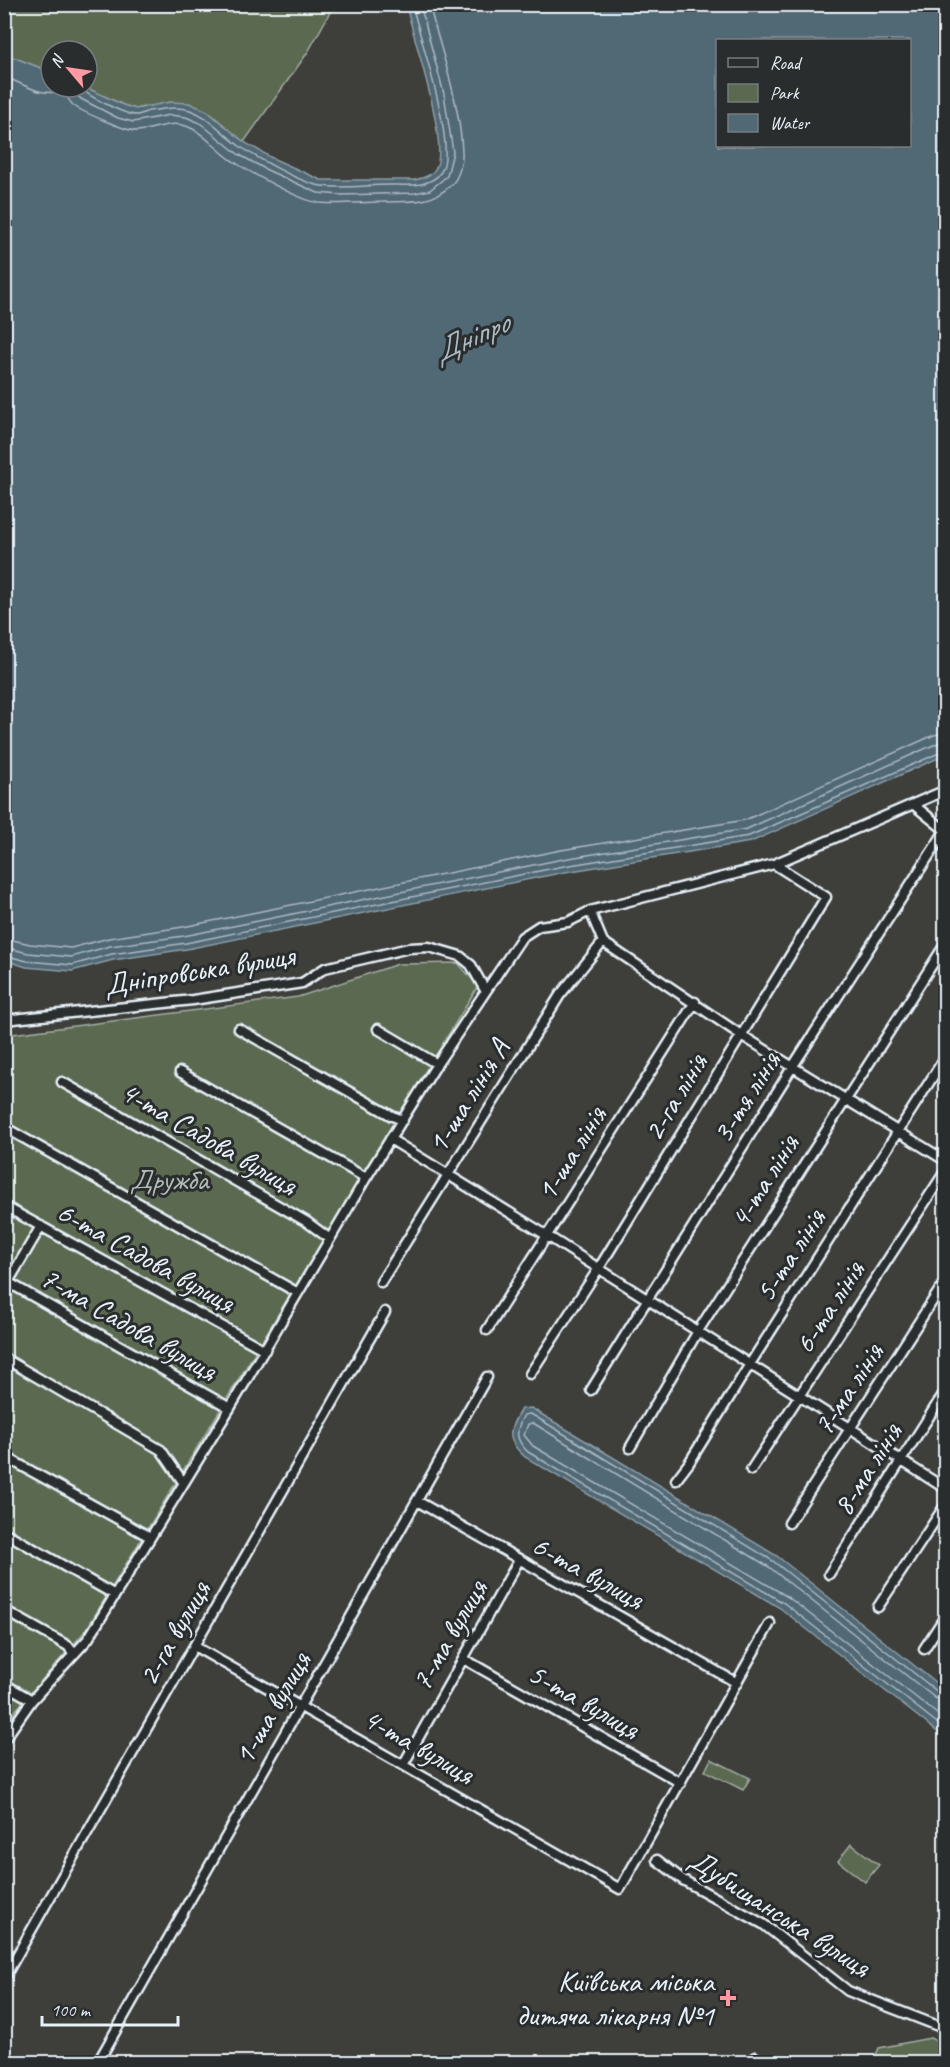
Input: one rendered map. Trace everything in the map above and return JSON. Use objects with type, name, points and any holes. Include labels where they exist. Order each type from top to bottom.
[{"type":"street","points":[[4,1740],[32,1700],[88,1639],[230,1408],[390,1139],[485,990],[522,938],[539,926],[568,922],[590,911],[774,864],[945,790]]},
{"type":"street","points":[[914,805],[945,831]]},
{"type":"street","name":"3-тя лінія","points":[[591,1390],[793,1066],[945,831]]},
{"type":"street","name":"2-га лінія","points":[[530,1374],[598,1268],[826,897],[774,864]]},
{"type":"street","points":[[590,911],[603,942],[741,1035],[945,1161]]},
{"type":"street","name":"1-ша лінія А","points":[[381,1282],[560,995],[603,942]]},
{"type":"street","name":"4-та лінія","points":[[630,1448],[698,1331],[945,943]]},
{"type":"street","name":"Дніпровська вулиця","points":[[4,1020],[193,1000],[302,982],[325,968],[409,948],[429,947],[460,956],[471,965],[485,990]]},
{"type":"street","name":"1-ша лінія","points":[[487,1330],[695,1002]]},
{"type":"street","points":[[239,1029],[392,1116],[403,1120]]},
{"type":"street","points":[[378,1029],[437,1064]]},
{"type":"street","name":"5-та лінія","points":[[676,1480],[689,1463],[945,1056]]},
{"type":"street","points":[[180,1072],[366,1178]]},
{"type":"street","name":"4-та Садова вулиця","points":[[62,1082],[307,1222],[330,1239]]},
{"type":"street","points":[[4,1127],[298,1293]]},
{"type":"street","points":[[390,1139],[546,1235],[945,1489]]},
{"type":"street","name":"6-та лінія","points":[[751,1470],[945,1170]]},
{"type":"street","name":"6-та Садова вулиця","points":[[4,1206],[265,1350]]},
{"type":"street","points":[[6,1284],[41,1226]]},
{"type":"street","name":"7-ма лінія","points":[[789,1523],[945,1280]]},
{"type":"street","name":"7-ма Садова вулиця","points":[[6,1284],[230,1408]]},
{"type":"street","name":"2-га вулиця","points":[[4,1978],[385,1312]]},
{"type":"street","points":[[4,1358],[161,1450],[183,1482]]},
{"type":"street","name":"1-ша вулиця","points":[[98,2062],[487,1377]]},
{"type":"street","name":"8-ма лінія","points":[[829,1574],[945,1390]]},
{"type":"street","points":[[4,1456],[150,1537]]},
{"type":"street","name":"6-та вулиця","points":[[417,1502],[737,1683]]},
{"type":"street","points":[[878,1607],[945,1504]]},
{"type":"street","points":[[4,1532],[115,1595]]},
{"type":"street","name":"7-ма вулиця","points":[[403,1765],[519,1560]]},
{"type":"street","points":[[4,1610],[68,1646],[75,1654]]},
{"type":"street","points":[[924,1649],[945,1615]]},
{"type":"street","points":[[681,1783],[770,1623]]},
{"type":"street","name":"4-та вулиця","points":[[194,1646],[620,1889],[681,1783]]},
{"type":"street","name":"5-та вулиця","points":[[464,1659],[681,1783]]},
{"type":"street","points":[[4,1684],[32,1700]]},
{"type":"street","name":"Дубищанська вулиця","points":[[657,1860],[682,1880],[763,1924],[848,1991],[945,2029]]},
{"type":"green space","points":[[4,5],[334,5],[308,52],[244,142],[207,111],[147,106],[136,109],[99,94],[99,39],[39,39],[39,67],[5,54]]},
{"type":"green space","name":"Дружба","points":[[458,963],[478,986],[86,1630],[16,1710],[5,1729],[5,1035],[298,997],[398,964]]},
{"type":"green space","points":[[711,1759],[750,1778],[743,1790],[705,1771]]},
{"type":"green space","points":[[851,1844],[879,1865],[865,1882],[838,1861]]},
{"type":"green space","points":[[930,2038],[945,2045],[945,2062],[873,2062],[879,2048]]},
{"type":"water","name":"Дніпро","points":[[406,5],[945,5],[945,755],[751,842],[565,872],[187,949],[113,960],[72,971],[26,967],[5,960],[5,54],[39,67],[39,99],[99,99],[99,94],[136,109],[170,102],[189,103],[207,111],[244,142],[272,158],[321,180],[415,180],[429,175],[435,169],[439,157],[434,115]]},
{"type":"water","points":[[531,1408],[777,1556],[945,1690],[945,1738],[780,1608],[525,1457],[514,1445],[511,1429],[521,1409]]},
{"type":"place","name":"Київська міська дитяча лікарня №1","points":[[728,1998]]}]
